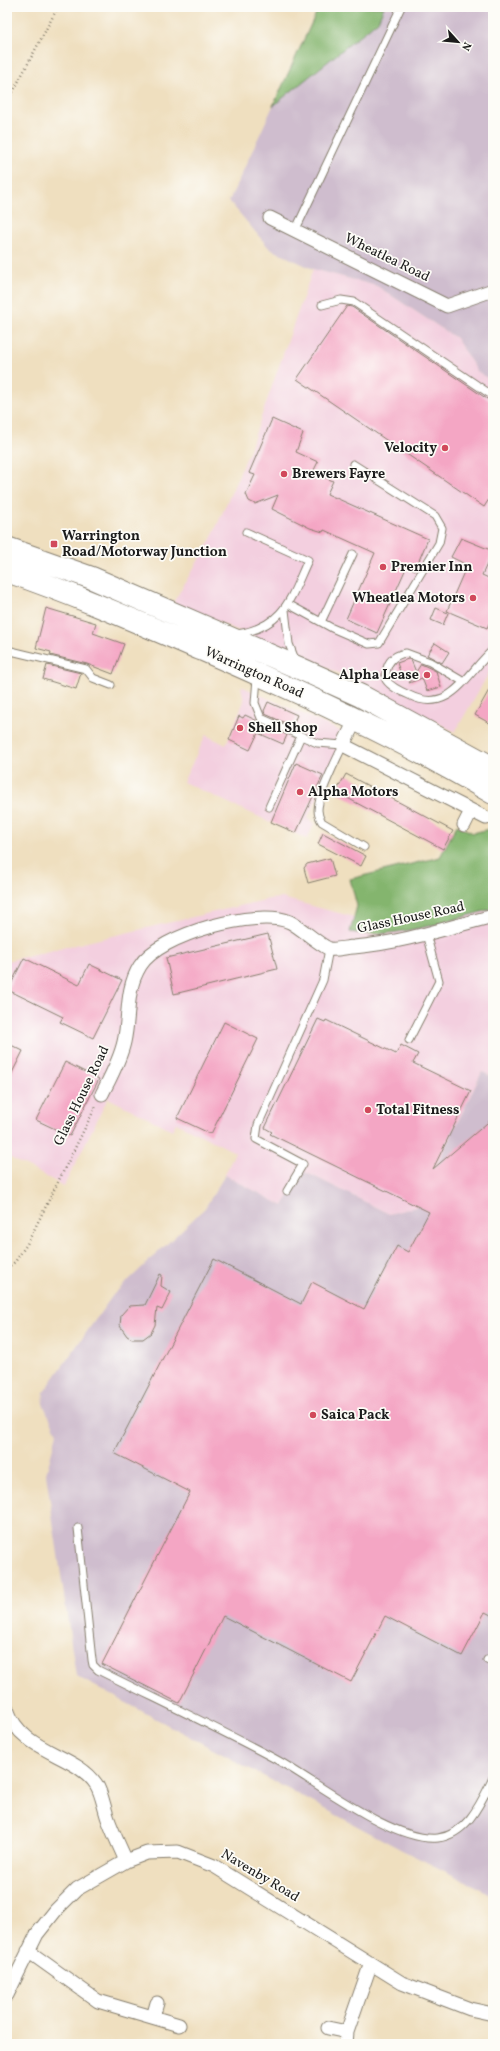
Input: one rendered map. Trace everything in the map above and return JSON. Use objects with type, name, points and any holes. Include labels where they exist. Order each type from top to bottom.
[{"type":"highway","name":"Warrington Road","points":[[7,548],[92,578],[361,696],[493,768]]},
{"type":"highway","name":"Warrington Road","points":[[7,571],[117,612],[257,673],[356,719],[493,793]]},
{"type":"street","name":"Wheatlea Road","points":[[270,218],[447,306],[493,290]]},
{"type":"street","points":[[356,719],[342,745],[486,818]]},
{"type":"street","points":[[464,825],[471,810]]},
{"type":"street","name":"Glass House Road","points":[[102,1094],[125,1042],[128,1005],[134,976],[140,964],[162,945],[175,938],[199,930],[258,918],[289,922],[329,949],[378,945],[493,916]]},
{"type":"street","points":[[7,1709],[10,1718],[24,1734],[44,1750],[81,1769],[96,1784],[108,1821],[126,1861]]},
{"type":"street","name":"Navenby Road","points":[[7,1995],[37,1934],[56,1910],[77,1889],[126,1861],[147,1853],[178,1852],[214,1866],[402,1983],[470,2008],[493,2014]]},
{"type":"street","points":[[28,1951],[98,2001],[179,2026]]},
{"type":"street","points":[[328,2028],[347,2038],[371,1963]]},
{"type":"street","points":[[153,2017],[157,2004]]},
{"type":"lane","points":[[295,231],[401,7]]},
{"type":"lane","points":[[322,305],[343,300],[354,302],[493,396]]},
{"type":"lane","points":[[286,607],[369,644],[378,643],[441,538],[442,528],[435,516],[353,464]]},
{"type":"lane","points":[[226,636],[255,630],[271,621],[286,607],[308,560],[246,532]]},
{"type":"lane","points":[[321,622],[353,554]]},
{"type":"lane","points":[[286,607],[289,644],[299,668]]},
{"type":"lane","points":[[7,650],[86,669],[93,678],[111,685]]},
{"type":"lane","points":[[464,682],[430,662],[406,653],[392,658],[386,667],[386,680],[393,687],[415,698],[427,701],[438,701],[445,698],[464,682],[493,650]]},
{"type":"lane","points":[[257,673],[256,703],[261,718],[317,743],[342,745],[321,798],[318,810],[319,817],[322,822],[364,847]]},
{"type":"lane","points":[[269,807],[301,736]]},
{"type":"lane","points":[[409,1040],[439,981],[426,934]]},
{"type":"lane","points":[[287,1191],[303,1164],[256,1139],[258,1124],[323,980],[329,949]]},
{"type":"lane","points":[[78,1528],[92,1660],[93,1665],[98,1670],[280,1762],[351,1806],[414,1836],[439,1838],[458,1830],[478,1808],[493,1778]]},
{"type":"path","points":[[7,102],[58,7]]},
{"type":"path","name":"Glass House Road","points":[[7,1268],[15,1262],[27,1244],[102,1094]]},
{"type":"shaded area","points":[[384,7],[493,7],[493,382],[477,371],[456,338],[377,286],[313,269],[270,249],[229,201],[273,106],[378,21]]},
{"type":"shaded area","points":[[313,269],[377,286],[456,338],[477,371],[493,382],[493,666],[455,732],[362,683],[173,603],[211,539],[249,452]]},
{"type":"shaded area","points":[[241,686],[347,734],[308,818],[314,824],[307,839],[183,782],[206,735],[226,745],[244,701]]},
{"type":"shaded area","points":[[282,898],[354,917],[351,932],[368,935],[388,934],[493,909],[493,1077],[482,1072],[416,1207],[389,1214],[303,1171],[283,1206],[225,1175],[235,1152],[176,1123],[172,1130],[108,1098],[64,1186],[7,1156],[7,961],[269,899]]},
{"type":"shaded area","points":[[482,1072],[493,1077],[493,1895],[402,1850],[76,1676],[46,1474],[57,1433],[43,1404],[44,1392],[113,1295],[205,1208],[225,1175],[283,1206],[303,1171],[389,1214],[416,1207]]},
{"type":"green space","points":[[319,7],[384,7],[378,21],[273,106]]},
{"type":"green space","points":[[457,825],[473,833],[493,828],[493,909],[422,928],[367,934],[350,932],[357,906],[350,879],[440,857]]},
{"type":"building","name":"Velocity","points":[[347,306],[352,307],[493,403],[493,493],[484,507],[297,379]]},
{"type":"building","points":[[272,419],[303,433],[296,452],[318,462],[313,472],[333,481],[327,494],[428,539],[415,570],[407,566],[377,633],[346,619],[375,553],[324,530],[323,532],[310,528],[272,509],[278,495],[255,504],[249,501],[246,494],[255,475],[249,473]]},
{"type":"building","name":"Wheatlea Motors","points":[[461,538],[493,551],[482,575],[493,580],[493,615],[487,628],[447,611],[467,565],[451,557]]},
{"type":"building","points":[[46,608],[96,623],[93,633],[124,644],[113,674],[87,664],[50,655],[51,652],[36,648]]},
{"type":"building","points":[[436,608],[448,613],[443,625],[431,620]]},
{"type":"building","points":[[435,643],[449,652],[442,663],[427,655]]},
{"type":"building","points":[[408,659],[411,660],[416,672],[402,677],[397,663]]},
{"type":"building","points":[[421,664],[436,671],[441,687],[427,691],[422,678],[409,683]]},
{"type":"building","points":[[47,665],[81,673],[76,689],[43,679]]},
{"type":"building","points":[[493,683],[493,725],[475,715]]},
{"type":"building","points":[[268,702],[297,715],[292,726],[265,714],[264,711]]},
{"type":"building","points":[[245,715],[287,735],[283,744],[258,733],[250,750],[229,740],[239,716],[243,718]]},
{"type":"building","name":"Alpha Motors","points":[[296,763],[323,775],[296,833],[271,822]]},
{"type":"building","points":[[346,774],[453,831],[443,849],[336,792]]},
{"type":"building","points":[[323,833],[366,856],[361,866],[318,844]]},
{"type":"building","points":[[330,858],[335,876],[308,883],[304,868],[307,864]]},
{"type":"building","points":[[268,934],[277,969],[174,994],[166,958]]},
{"type":"building","points":[[24,958],[79,985],[89,964],[122,980],[93,1038],[60,1022],[63,1017],[8,990]]},
{"type":"building","name":"Saica Pack","points":[[318,1019],[325,1022],[326,1020],[396,1054],[401,1045],[418,1054],[413,1063],[471,1091],[433,1169],[493,1118],[493,1616],[485,1612],[462,1656],[385,1616],[351,1682],[223,1616],[179,1703],[102,1664],[190,1492],[114,1453],[214,1259],[301,1304],[312,1282],[364,1309],[397,1246],[408,1252],[429,1212],[270,1134],[272,1132],[265,1128]]},
{"type":"building","points":[[224,1022],[258,1039],[211,1134],[177,1118]]},
{"type":"building","points":[[7,1043],[23,1051],[7,1083]]},
{"type":"building","points":[[65,1062],[99,1079],[70,1136],[36,1120]]},
{"type":"building","points":[[160,1274],[162,1275],[161,1286],[171,1292],[162,1310],[157,1308],[155,1325],[151,1333],[143,1339],[132,1339],[127,1336],[120,1326],[121,1315],[129,1306],[145,1305]]},
{"type":"place","name":"Velocity","points":[[445,448]]},
{"type":"place","name":"Brewers Fayre","points":[[284,474]]},
{"type":"place","name":"Warrington Road/Motorway Junction","points":[[54,544]]},
{"type":"place","name":"Premier Inn","points":[[383,567]]},
{"type":"place","name":"Wheatlea Motors","points":[[473,598]]},
{"type":"place","name":"Alpha Lease","points":[[427,675]]},
{"type":"place","name":"Shell Shop","points":[[240,728]]},
{"type":"place","name":"Alpha Motors","points":[[300,792]]},
{"type":"place","name":"Total Fitness","points":[[368,1110]]},
{"type":"place","name":"Saica Pack","points":[[313,1415]]}]
